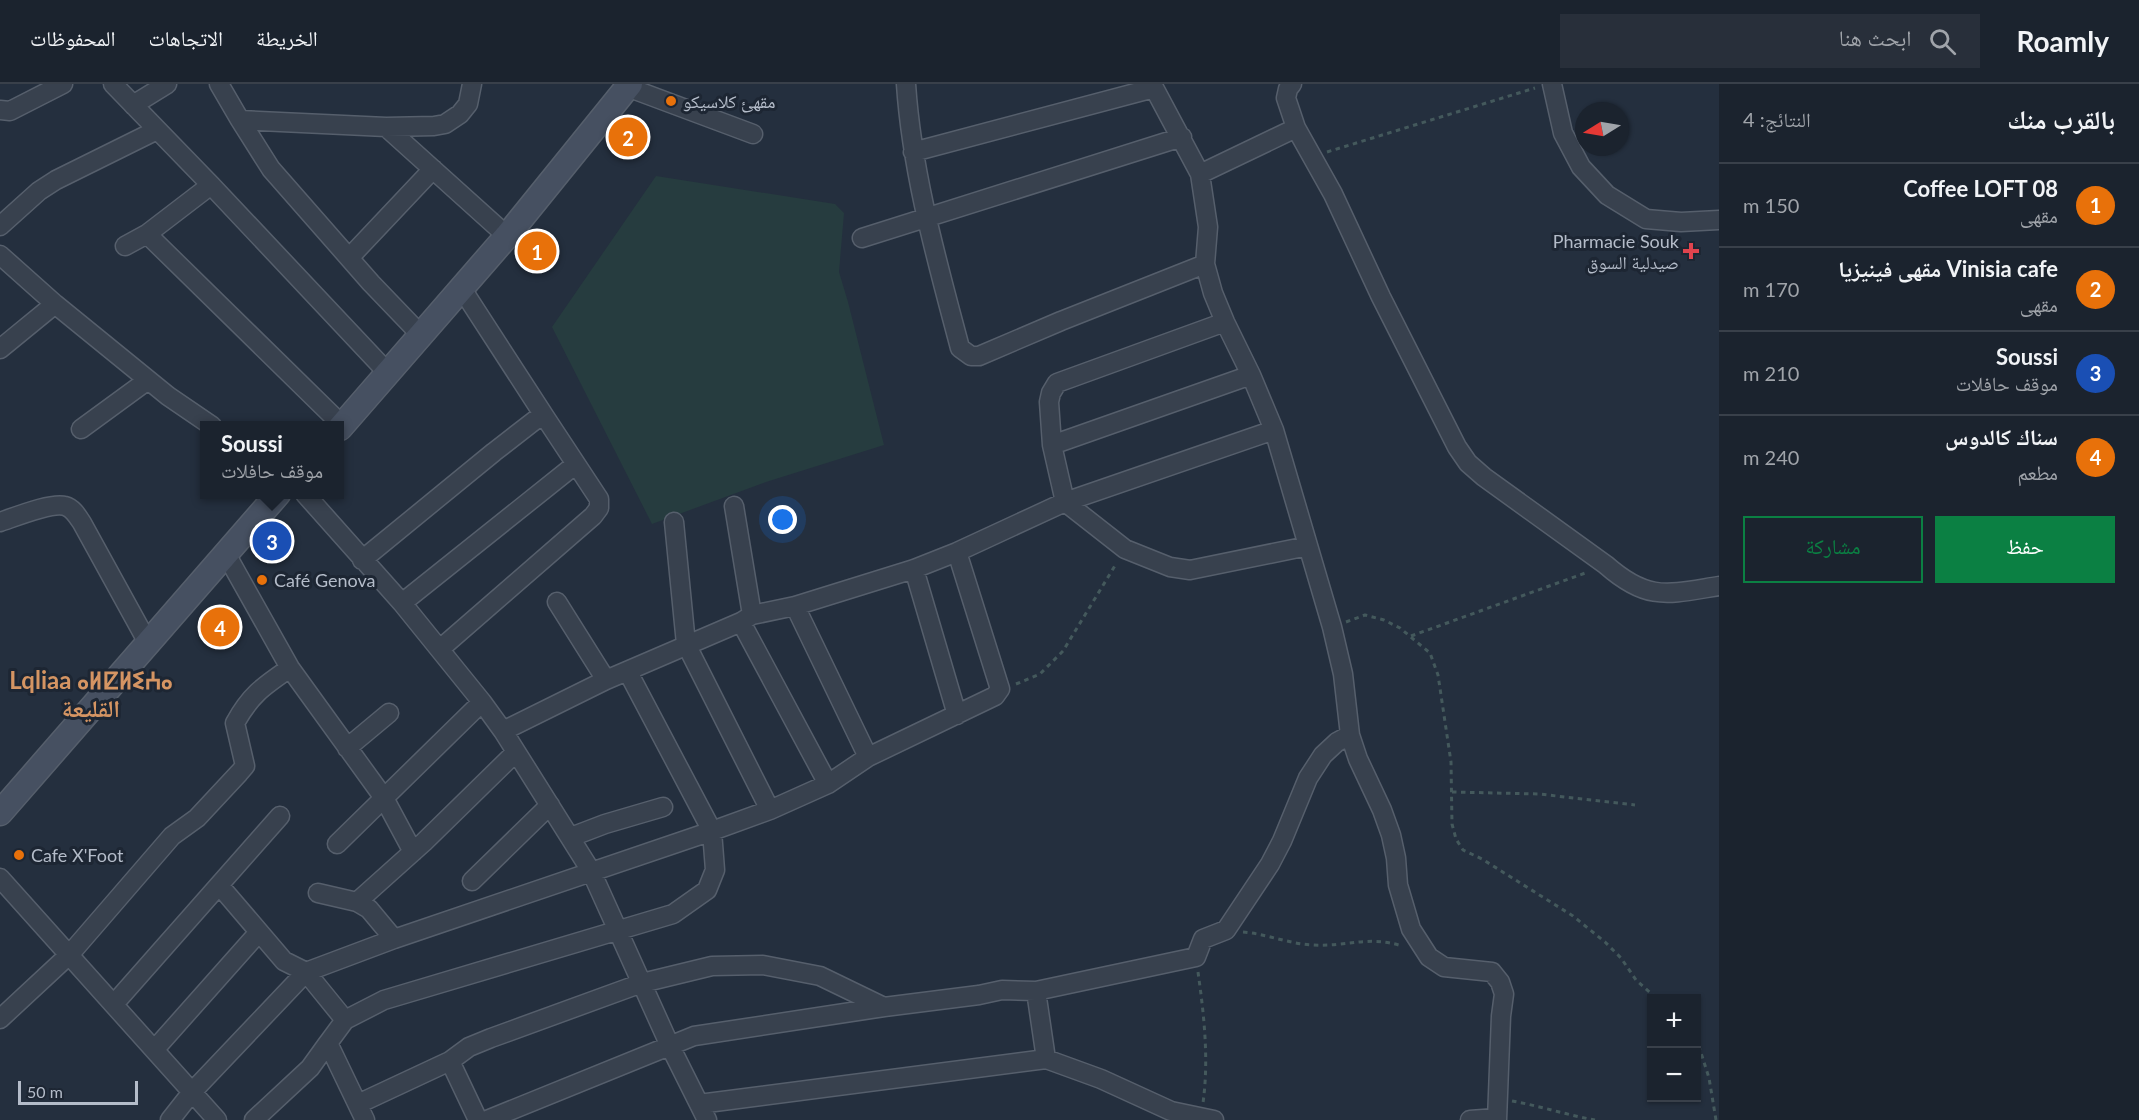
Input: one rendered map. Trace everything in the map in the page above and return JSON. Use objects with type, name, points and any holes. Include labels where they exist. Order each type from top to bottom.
[{"type":"main road","points":[[344,424],[507,236],[628,86]]},
{"type":"main road","points":[[2,806],[274,499]]},
{"type":"street","points":[[0,110],[10,111],[63,84]]},
{"type":"street","points":[[112,84],[211,184],[388,374]]},
{"type":"street","points":[[133,105],[167,84]]},
{"type":"street","points":[[219,84],[271,169],[420,334]]},
{"type":"street","points":[[240,120],[386,127],[434,126],[451,120],[468,104],[472,84]]},
{"type":"street","points":[[906,84],[913,152],[927,218],[960,348],[964,353],[979,356],[1205,264]]},
{"type":"street","points":[[1292,84],[1286,98],[1296,128],[1313,156],[1381,297],[1468,463],[1638,589],[1658,594],[1719,586]]},
{"type":"street","points":[[628,86],[753,134]]},
{"type":"street","points":[[913,152],[1153,86],[1200,174],[1208,227],[1205,264],[1213,293],[1274,430],[1332,627],[1343,674],[1350,735],[1391,836],[1396,858],[1398,885],[1411,929],[1429,957],[1444,967],[1492,972],[1500,982],[1504,994],[1497,1119],[1470,1120]]},
{"type":"street","points":[[1544,86],[1563,133],[1581,167],[1607,195],[1646,219],[1681,222],[1719,220]]},
{"type":"street","points":[[386,127],[507,236]]},
{"type":"street","points":[[1200,174],[1296,128]]},
{"type":"street","points":[[0,226],[56,180],[157,130]]},
{"type":"street","points":[[862,238],[1182,137]]},
{"type":"street","points":[[349,258],[433,169]]},
{"type":"street","points":[[125,246],[147,234],[211,184]]},
{"type":"street","points":[[147,234],[335,421]]},
{"type":"street","points":[[0,255],[55,304],[148,380],[205,421]]},
{"type":"street","points":[[440,649],[593,516],[599,508],[598,498],[462,289]]},
{"type":"street","points":[[0,349],[55,304]]},
{"type":"street","points":[[1225,322],[1057,383],[1051,393],[1050,402],[1052,445],[1065,502],[1125,549],[1170,567],[1190,570],[1308,546]]},
{"type":"street","points":[[1052,445],[1251,375]]},
{"type":"street","points":[[81,429],[148,380]]},
{"type":"street","points":[[362,560],[543,414]]},
{"type":"street","points":[[503,731],[606,680],[746,619],[914,569],[957,552],[1065,502],[1274,430]]},
{"type":"street","points":[[402,603],[576,464]]},
{"type":"street","points":[[309,499],[402,603],[483,702],[503,731],[591,871],[616,931],[703,1112],[1046,1059],[1101,1078],[1171,1111],[1208,1118]]},
{"type":"street","points":[[0,522],[54,506],[66,506],[74,512],[148,643]]},
{"type":"street","points":[[734,506],[746,619],[828,784]]},
{"type":"street","points":[[674,522],[686,644],[770,810]]},
{"type":"street","points":[[171,1120],[192,1092],[306,972],[394,939],[770,810],[828,784],[868,757],[995,696],[1000,689],[957,552]]},
{"type":"street","points":[[226,554],[290,668],[384,798],[413,852]]},
{"type":"street","points":[[914,569],[957,715]]},
{"type":"street","points":[[557,603],[606,680]]},
{"type":"street","points":[[795,606],[868,757]]},
{"type":"street","points":[[0,1019],[70,954],[172,836],[197,818],[244,766],[235,723],[245,705],[257,691],[290,668]]},
{"type":"street","points":[[254,1120],[310,1068],[345,1020],[384,1000],[673,914],[707,891],[716,870],[712,831],[628,672]]},
{"type":"street","points":[[337,844],[483,702]]},
{"type":"street","points":[[348,748],[389,713]]},
{"type":"street","points":[[487,1120],[694,1036],[1002,990],[1036,991],[1196,957],[1203,939],[1226,930],[1274,857],[1308,778],[1323,755],[1336,742],[1350,735]]},
{"type":"street","points":[[357,902],[413,852],[516,752]]},
{"type":"street","points":[[472,881],[550,805]]},
{"type":"street","points":[[571,837],[605,824],[663,807]]},
{"type":"street","points":[[114,1004],[280,816]]},
{"type":"street","points":[[0,878],[155,1048],[217,1120]]},
{"type":"street","points":[[219,885],[284,961],[306,972],[345,1020]]},
{"type":"street","points":[[318,893],[357,902],[369,909],[394,939]]},
{"type":"street","points":[[155,1048],[259,932]]},
{"type":"street","points":[[328,1044],[361,1112],[469,1047],[642,983],[712,966],[763,965],[820,976],[884,1007]]},
{"type":"street","points":[[1036,991],[1046,1059]]},
{"type":"street","points":[[450,1060],[478,1120]]},
{"type":"path","points":[[1313,156],[1544,86]]},
{"type":"path","points":[[1000,689],[1026,681],[1050,666],[1063,651],[1125,549]]},
{"type":"path","points":[[1410,636],[1606,565]]},
{"type":"path","points":[[1332,627],[1365,615],[1384,620],[1400,628],[1430,653],[1438,675],[1450,762],[1452,824],[1456,840],[1463,849],[1574,916],[1621,958],[1636,980],[1651,994]]},
{"type":"path","points":[[1452,792],[1539,794],[1635,805]]},
{"type":"path","points":[[1226,930],[1314,945],[1382,940],[1429,957]]},
{"type":"path","points":[[1196,957],[1204,1016],[1205,1090],[1208,1118]]},
{"type":"path","points":[[1699,1048],[1709,1078],[1716,1120]]},
{"type":"path","points":[[1497,1099],[1548,1108],[1595,1120]]},
{"type":"green space","points":[[656,176],[835,204],[844,213],[839,272],[884,445],[766,482],[652,524],[552,327]]},
{"type":"place","name":"مقهئ كلاسيكو","points":[[671,101]]},
{"type":"place","name":"Vinisia cafe مقهى فينيزيا","points":[[628,137]]},
{"type":"place","name":"Coffee LOFT 08","points":[[537,251]]},
{"type":"place","name":"Pharmacie Souk صيدلية السوق","points":[[1691,251]]},
{"type":"place","name":"Soussi","points":[[272,541]]},
{"type":"place","name":"Café Genova","points":[[262,580]]},
{"type":"place","name":"سناك كالدوس","points":[[220,627]]},
{"type":"place","name":"Cafe X'Foot","points":[[19,855]]},
{"type":"district","name":"Lqliaa ⴰⵍⵇⵍⵉⵄⴰ القليعة","points":[[91,693]]}]
